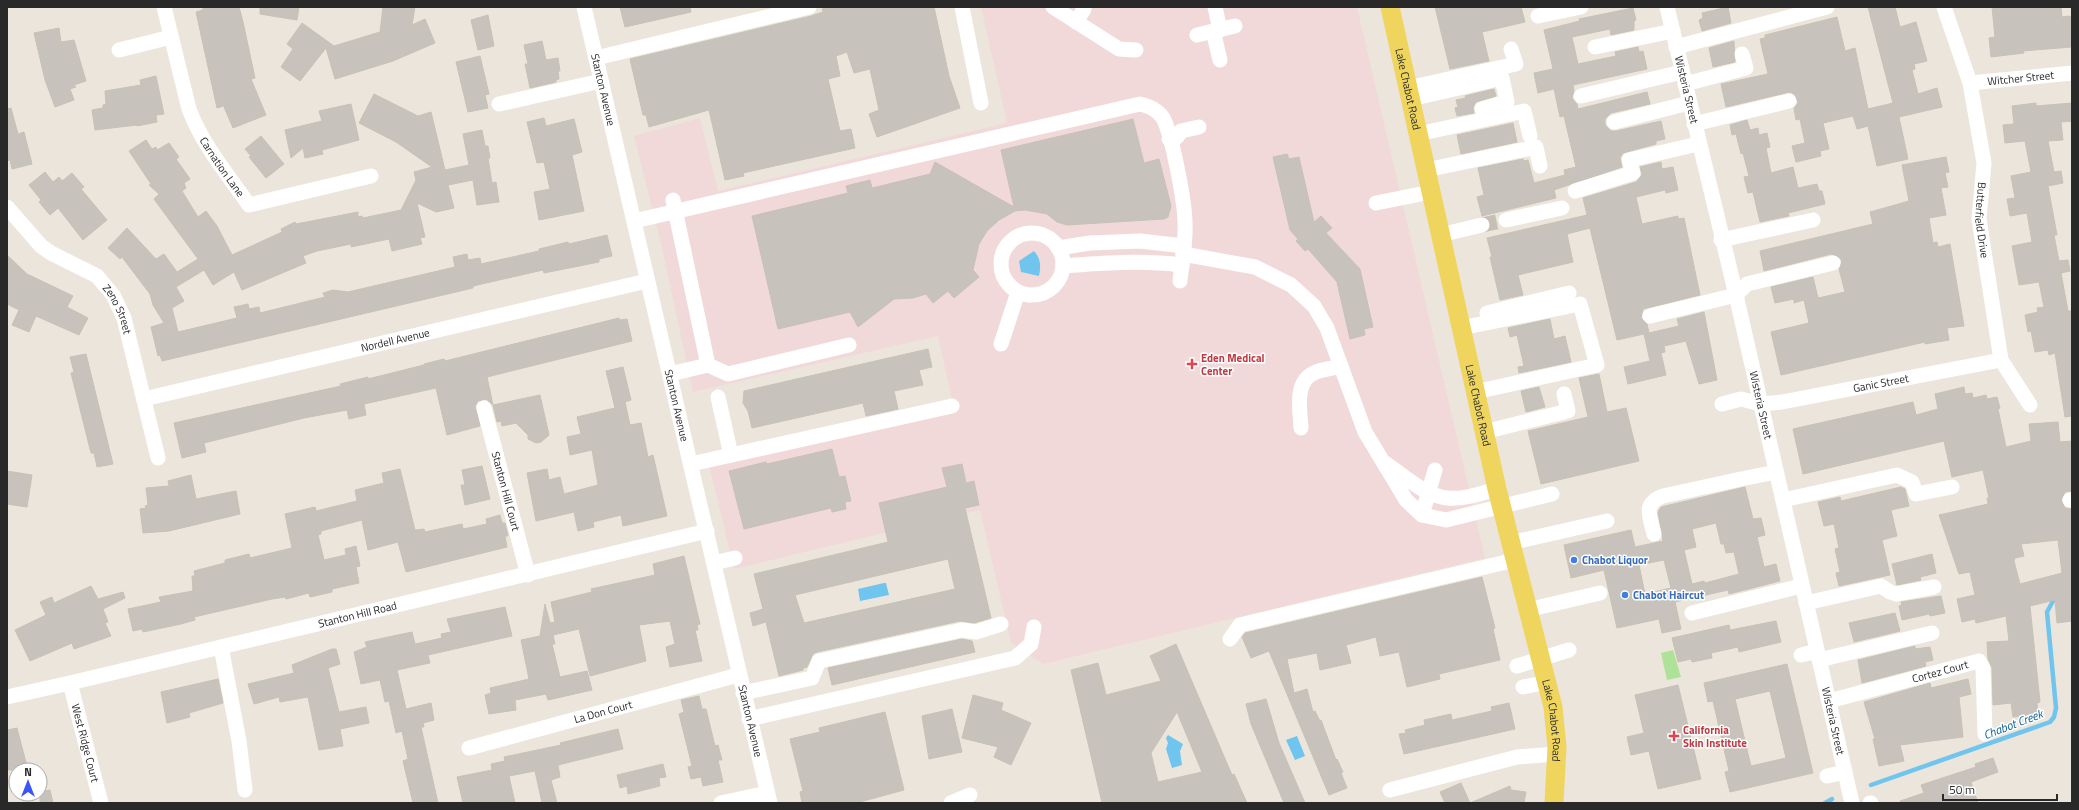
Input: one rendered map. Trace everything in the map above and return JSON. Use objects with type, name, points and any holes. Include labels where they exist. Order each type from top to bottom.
[{"type":"main road","name":"Lake Chabot Road","points":[[1390,7],[1499,498],[1527,610],[1548,682],[1557,732],[1554,803]]},
{"type":"street","name":"Carnation Lane","points":[[164,7],[189,109],[194,122],[202,138],[249,205],[372,176]]},
{"type":"street","name":"Stanton Avenue","points":[[584,7],[707,531],[738,675],[768,798]]},
{"type":"street","points":[[596,58],[808,7]]},
{"type":"street","points":[[962,7],[982,103]]},
{"type":"street","points":[[1053,7],[1119,49],[1136,50]]},
{"type":"street","points":[[1215,7],[1220,60]]},
{"type":"street","points":[[1538,16],[1581,7]]},
{"type":"street","name":"Wisteria Street","points":[[1667,7],[1698,144],[1736,295],[1801,586],[1852,803]]},
{"type":"street","points":[[1676,47],[1827,7]]},
{"type":"street","name":"Butterfield Drive","points":[[1944,7],[1970,83],[1984,163],[1979,219],[2001,360],[2030,405]]},
{"type":"street","points":[[1076,22],[1084,9]]},
{"type":"street","points":[[1197,35],[1236,26]]},
{"type":"street","points":[[1595,47],[1673,31]]},
{"type":"street","points":[[119,50],[172,37]]},
{"type":"street","points":[[1409,94],[1516,64],[1511,49]]},
{"type":"street","points":[[1581,96],[1746,68],[1742,54]]},
{"type":"street","name":"Witcher Street","points":[[1970,83],[2072,73]]},
{"type":"street","points":[[1409,94],[1502,78],[1507,102],[1482,109]]},
{"type":"street","points":[[499,104],[601,81]]},
{"type":"street","points":[[1694,124],[1789,101]]},
{"type":"street","points":[[1614,122],[1689,103]]},
{"type":"street","points":[[634,221],[674,206],[1134,104],[1146,105],[1159,113],[1173,138],[1184,204],[1183,255],[1180,281]]},
{"type":"street","points":[[1418,134],[1524,111],[1530,136]]},
{"type":"street","points":[[1173,138],[1183,140],[1200,132]]},
{"type":"street","points":[[1575,191],[1633,173],[1629,160],[1698,144]]},
{"type":"street","points":[[1426,170],[1536,147],[1540,166]]},
{"type":"street","points":[[1376,203],[1431,192]]},
{"type":"street","points":[[674,206],[708,365]]},
{"type":"street","name":"Zeno Street","points":[[7,207],[41,246],[51,253],[97,276],[114,295],[124,318],[158,458]]},
{"type":"street","points":[[1506,220],[1562,208]]},
{"type":"street","points":[[1721,240],[1813,220]]},
{"type":"street","points":[[1440,235],[1482,225]]},
{"type":"street","points":[[1023,234],[1040,234],[1051,239],[1058,248],[1062,257],[1063,266],[1060,276],[1055,284],[1047,291],[1038,294],[1028,294],[1018,292],[1009,285],[1003,275],[1001,264],[1003,253],[1009,243],[1023,234]]},
{"type":"street","points":[[1058,248],[1090,243],[1133,242],[1183,255],[1255,267],[1291,285],[1314,306],[1327,328],[1365,432],[1406,500],[1422,514],[1446,520],[1499,498]]},
{"type":"street","points":[[1063,266],[1104,263],[1165,263],[1183,255]]},
{"type":"street","points":[[1650,316],[1736,295],[1747,284],[1833,263]]},
{"type":"street","name":"Nordell Avenue","points":[[144,398],[647,280]]},
{"type":"street","points":[[1001,344],[1018,292]]},
{"type":"street","points":[[1460,323],[1569,293]]},
{"type":"street","points":[[1460,323],[1580,304],[1596,365],[1475,392]]},
{"type":"street","points":[[670,374],[708,365],[728,374],[849,345]]},
{"type":"street","name":"Ganic Street","points":[[1761,404],[1782,402],[2001,360]]},
{"type":"street","points":[[1301,428],[1301,389],[1303,382],[1307,377],[1314,373],[1341,366]]},
{"type":"street","points":[[1484,432],[1568,411],[1564,394]]},
{"type":"street","points":[[718,396],[731,455]]},
{"type":"street","points":[[1722,404],[1741,398],[1761,404]]},
{"type":"street","points":[[691,464],[952,406]]},
{"type":"street","name":"Stanton Hill Court","points":[[484,408],[528,575]]},
{"type":"street","points":[[1382,462],[1429,492],[1447,498],[1469,496],[1499,498],[1552,494]]},
{"type":"street","points":[[1422,514],[1435,470]]},
{"type":"street","points":[[1654,534],[1649,513],[1649,504],[1652,500],[1776,472]]},
{"type":"street","points":[[1783,500],[1897,475],[1912,482],[1916,494],[1952,487]]},
{"type":"street","points":[[1230,639],[1240,625],[1512,551],[1607,521]]},
{"type":"street","name":"Stanton Hill Road","points":[[7,697],[222,648],[707,531]]},
{"type":"street","points":[[714,563],[734,558]]},
{"type":"street","points":[[1692,613],[1801,586]]},
{"type":"street","points":[[1806,603],[1881,586],[1896,594],[1934,587]]},
{"type":"street","points":[[1527,610],[1600,593]]},
{"type":"street","points":[[743,693],[812,678],[819,661],[962,630],[976,632],[1001,624]]},
{"type":"street","points":[[749,720],[1015,658],[1031,644],[1034,627]]},
{"type":"street","points":[[1800,655],[1818,656],[1932,632]]},
{"type":"street","points":[[222,648],[239,742],[245,790]]},
{"type":"street","points":[[1517,666],[1569,650]]},
{"type":"street","name":"Cortez Court","points":[[1829,701],[1979,661],[1983,668],[1985,734]]},
{"type":"street","name":"La Don Court","points":[[469,748],[738,675]]},
{"type":"street","points":[[1523,687],[1548,682]]},
{"type":"street","name":"West Ridge Court","points":[[70,683],[101,803]]},
{"type":"street","points":[[1390,790],[1517,757],[1557,754]]},
{"type":"street","points":[[1827,776],[1845,772]]},
{"type":"street","points":[[951,803],[970,795]]},
{"type":"street","points":[[721,803],[768,798]]},
{"type":"shaded area","name":"Eden Medical Center","points":[[981,7],[1357,7],[1485,558],[1043,664],[1011,643],[980,510],[734,569],[709,465],[955,413],[938,336],[693,392],[661,244],[634,136],[700,118],[718,191],[1007,123]]},
{"type":"green space","points":[[1673,650],[1681,677],[1667,680],[1661,653]]},
{"type":"water","points":[[1034,251],[1040,263],[1039,276],[1021,272],[1019,261]]},
{"type":"water","points":[[886,583],[889,595],[860,601],[858,589]]},
{"type":"water","points":[[1168,735],[1183,744],[1180,751],[1182,765],[1172,768],[1166,749],[1168,743],[1166,738]]},
{"type":"water","points":[[1297,736],[1305,756],[1295,760],[1286,740]]},
{"type":"building","points":[[203,7],[239,7],[255,78],[251,79],[266,115],[233,128],[224,107],[227,105],[217,108],[196,12],[203,10]]},
{"type":"building","points":[[260,7],[299,7],[297,20],[260,14]]},
{"type":"building","points":[[383,7],[415,7],[412,25],[425,19],[435,43],[393,61],[335,79],[326,48],[300,81],[281,67],[293,49],[287,44],[302,23],[334,46],[380,32]]},
{"type":"building","points":[[620,7],[690,7],[691,12],[625,27]]},
{"type":"building","points":[[832,7],[934,7],[949,76],[960,108],[877,137],[869,114],[879,110],[870,69],[854,73],[847,52],[836,56],[840,76],[828,79],[840,131],[851,129],[855,148],[743,173],[744,176],[725,180],[709,110],[649,127],[646,115],[643,115],[630,59],[811,16],[823,12],[822,9]]},
{"type":"building","points":[[1435,7],[1521,7],[1525,22],[1482,32],[1489,61],[1450,69]]},
{"type":"building","points":[[1728,7],[1731,23],[1702,31],[1699,20],[1703,18],[1702,13]]},
{"type":"building","points":[[1868,7],[1895,7],[1900,27],[1916,22],[1927,61],[1914,64],[1915,69],[1912,70],[1918,94],[1937,88],[1942,107],[1899,117],[1908,159],[1877,166],[1868,126],[1857,129],[1853,116],[1823,123],[1829,149],[1820,151],[1821,156],[1796,162],[1792,146],[1805,143],[1800,119],[1796,120],[1794,108],[1798,103],[1795,95],[1790,92],[1726,107],[1721,84],[1768,74],[1760,39],[1765,38],[1765,35],[1837,17],[1845,51],[1855,48],[1868,109],[1893,103]]},
{"type":"building","points":[[1992,7],[2061,7],[2062,17],[2070,16],[2072,23],[2072,47],[2023,51],[2024,53],[1991,57],[1989,38],[1995,37]]},
{"type":"building","points":[[1633,8],[1636,20],[1634,21],[1634,30],[1611,35],[1610,29],[1572,37],[1578,64],[1616,56],[1615,52],[1638,47],[1639,52],[1643,51],[1647,69],[1573,85],[1574,91],[1572,98],[1577,104],[1578,109],[1647,92],[1650,104],[1611,113],[1605,119],[1605,125],[1611,131],[1616,131],[1661,121],[1665,139],[1656,141],[1656,144],[1623,153],[1620,158],[1622,167],[1554,190],[1556,198],[1482,216],[1477,197],[1484,195],[1478,168],[1523,159],[1524,161],[1528,160],[1534,183],[1565,175],[1564,170],[1576,167],[1564,116],[1560,117],[1554,89],[1538,93],[1534,73],[1553,69],[1544,30],[1580,21],[1579,19]]},
{"type":"building","points":[[488,15],[494,46],[478,50],[471,20]]},
{"type":"building","points":[[59,28],[61,42],[74,40],[86,81],[74,85],[76,87],[70,89],[74,100],[55,107],[45,80],[34,33]]},
{"type":"building","points":[[542,41],[546,60],[558,58],[560,71],[558,71],[559,79],[556,80],[556,82],[530,88],[525,64],[528,64],[524,45]]},
{"type":"building","points":[[1734,41],[1735,62],[1713,67],[1709,48]]},
{"type":"building","points":[[480,56],[489,94],[485,95],[488,108],[468,112],[456,62]]},
{"type":"building","points":[[156,76],[164,114],[156,115],[157,122],[137,126],[95,130],[92,110],[103,108],[103,105],[106,104],[105,91],[141,85],[140,80]]},
{"type":"building","points":[[1494,89],[1496,96],[1476,102],[1473,107],[1474,113],[1457,116],[1455,108],[1458,107],[1456,100],[1466,98],[1465,96]]},
{"type":"building","points":[[374,94],[418,116],[431,112],[445,170],[469,165],[463,134],[482,130],[485,146],[488,146],[490,158],[488,158],[492,183],[496,182],[499,202],[477,205],[473,180],[448,185],[454,208],[436,212],[417,203],[425,237],[420,238],[422,244],[392,251],[389,239],[351,247],[351,244],[317,251],[303,256],[306,263],[242,290],[234,272],[213,285],[204,270],[176,287],[184,301],[172,308],[178,332],[237,318],[234,307],[248,304],[249,309],[259,307],[260,313],[325,297],[323,293],[333,290],[348,292],[455,267],[453,257],[467,254],[468,260],[480,258],[481,264],[539,251],[539,249],[568,242],[569,244],[607,235],[612,256],[599,259],[599,262],[544,273],[543,270],[473,286],[473,288],[162,361],[160,355],[158,356],[151,327],[164,323],[153,305],[150,294],[122,257],[120,259],[108,248],[127,228],[156,259],[164,254],[177,272],[198,259],[154,199],[159,194],[149,185],[151,184],[129,151],[146,140],[152,149],[156,147],[157,150],[169,143],[179,157],[176,159],[190,179],[184,183],[186,188],[182,191],[198,217],[206,211],[217,226],[232,255],[282,232],[281,229],[295,222],[296,224],[358,212],[358,217],[362,216],[363,218],[401,210],[416,180],[414,172],[432,167],[396,142],[359,123]]},
{"type":"building","points":[[2036,103],[2036,106],[2072,103],[2072,121],[2061,122],[2063,140],[2048,141],[2054,172],[2061,171],[2063,183],[2048,186],[2057,235],[2054,235],[2059,261],[2068,260],[2070,271],[2061,273],[2068,311],[2072,311],[2072,416],[2065,417],[2055,353],[2049,355],[2048,350],[2035,352],[2031,331],[2028,332],[2025,315],[2038,312],[2037,308],[2044,307],[2039,282],[2019,285],[2012,246],[2032,242],[2027,213],[2010,216],[2007,199],[2015,198],[2011,176],[2031,172],[2025,141],[2005,143],[2003,125],[2014,124],[2012,106]]},
{"type":"building","points":[[351,104],[359,140],[322,150],[323,154],[305,158],[303,148],[291,158],[285,130],[322,121],[319,111]]},
{"type":"building","points":[[11,108],[18,134],[24,132],[32,164],[12,169],[10,160],[7,161],[7,109]]},
{"type":"building","points":[[544,118],[546,126],[574,119],[582,152],[572,155],[584,211],[539,220],[534,192],[550,189],[544,162],[537,163],[527,122]]},
{"type":"building","points":[[1133,119],[1144,163],[1159,159],[1171,206],[1168,217],[1164,219],[1067,225],[1057,222],[1047,214],[1025,210],[1015,211],[999,220],[987,231],[979,244],[973,270],[979,277],[954,298],[948,291],[933,303],[926,294],[913,298],[894,299],[858,327],[850,312],[778,329],[752,216],[848,193],[846,186],[870,180],[872,188],[930,174],[935,162],[1014,207],[1001,150]]},
{"type":"building","points":[[1747,120],[1750,130],[1758,128],[1759,135],[1767,133],[1770,147],[1766,148],[1771,173],[1793,167],[1798,188],[1817,184],[1819,191],[1822,191],[1825,204],[1788,213],[1789,216],[1760,222],[1753,192],[1748,193],[1744,177],[1749,176],[1743,153],[1741,154],[1736,134],[1732,135],[1730,125]]},
{"type":"building","points":[[1513,123],[1517,142],[1461,154],[1457,135]]},
{"type":"building","points":[[261,136],[284,164],[266,178],[249,157],[251,156],[245,149]]},
{"type":"building","points":[[1287,154],[1289,159],[1299,157],[1314,222],[1321,216],[1332,228],[1326,233],[1360,269],[1373,327],[1364,329],[1365,335],[1350,339],[1337,282],[1308,249],[1305,251],[1296,241],[1298,239],[1290,230],[1273,157]]},
{"type":"building","points":[[1946,157],[1949,172],[1945,173],[1948,187],[1941,188],[1946,215],[1929,218],[1933,243],[1937,242],[1938,247],[1950,244],[1964,326],[1947,328],[1949,340],[1925,344],[1925,342],[1781,375],[1771,332],[1809,323],[1804,300],[1794,303],[1794,299],[1775,303],[1771,287],[1813,277],[1818,298],[1845,292],[1839,269],[1842,261],[1839,257],[1831,254],[1764,271],[1760,251],[1873,224],[1870,212],[1909,201],[1902,165]]},
{"type":"building","points":[[1661,162],[1662,169],[1673,167],[1678,190],[1666,193],[1665,190],[1636,197],[1642,224],[1678,216],[1678,219],[1684,218],[1700,295],[1643,309],[1641,318],[1647,324],[1649,333],[1679,326],[1677,319],[1704,312],[1717,380],[1699,384],[1686,341],[1664,346],[1665,352],[1661,353],[1666,375],[1628,384],[1624,367],[1650,361],[1644,334],[1617,340],[1590,228],[1567,234],[1573,262],[1518,275],[1523,295],[1500,300],[1490,257],[1492,257],[1487,238],[1587,215],[1583,198],[1636,182],[1642,175],[1640,167]]},
{"type":"building","points":[[45,172],[53,182],[59,177],[62,181],[72,173],[84,187],[81,189],[107,220],[83,240],[58,208],[50,215],[39,202],[41,200],[29,185]]},
{"type":"building","points":[[7,255],[27,274],[73,296],[67,307],[88,318],[79,335],[36,316],[29,332],[12,325],[19,310],[7,304]]},
{"type":"building","points":[[619,318],[620,320],[627,319],[632,341],[487,377],[493,405],[486,399],[478,401],[475,406],[480,426],[447,435],[436,388],[364,404],[366,415],[349,419],[347,410],[304,418],[204,443],[206,452],[182,458],[174,423],[341,386],[340,384],[368,377],[368,379],[444,359],[445,361]]},
{"type":"building","points":[[1550,319],[1554,339],[1565,336],[1571,362],[1519,373],[1518,367],[1524,366],[1517,335],[1510,337],[1508,328]]},
{"type":"building","points":[[928,349],[932,367],[919,370],[923,385],[894,391],[898,409],[866,416],[863,403],[752,428],[748,411],[743,403],[744,391]]},
{"type":"building","points":[[86,354],[113,464],[97,467],[94,453],[91,453],[71,373],[74,372],[70,357]]},
{"type":"building","points":[[623,367],[631,400],[625,402],[630,425],[641,423],[648,457],[653,455],[667,516],[623,526],[621,515],[593,522],[594,527],[578,531],[574,512],[536,521],[527,473],[547,469],[549,480],[560,477],[564,494],[598,485],[592,450],[570,455],[567,437],[581,434],[577,417],[615,408],[606,371]]},
{"type":"building","points":[[1599,374],[1607,412],[1626,408],[1639,461],[1541,484],[1528,431],[1588,417],[1579,378]]},
{"type":"building","points":[[1539,387],[1545,407],[1526,412],[1521,391]]},
{"type":"building","points":[[1964,387],[1965,394],[1972,393],[1973,398],[1986,395],[1987,399],[1997,397],[2006,447],[2031,441],[2029,424],[2058,422],[2060,442],[2072,441],[2072,491],[2065,492],[2061,500],[2065,508],[2072,509],[2072,621],[2057,623],[2055,600],[2030,606],[2040,702],[2037,703],[2038,715],[2013,717],[2011,703],[1993,705],[1992,668],[1988,659],[1987,642],[2009,641],[2006,616],[1976,623],[1975,619],[1962,622],[1957,599],[1975,595],[1970,572],[1959,574],[1939,515],[1988,504],[1987,498],[1989,498],[1983,470],[1952,477],[1944,441],[1803,474],[1793,429],[1913,402],[1916,415],[1938,409],[1935,394]],"holes":[[[2058,540],[2062,573],[2020,584],[2014,561],[2015,558],[2024,556],[2021,544]]]},
{"type":"building","points":[[540,395],[549,435],[541,442],[536,443],[528,439],[528,435],[516,423],[502,426],[501,421],[497,422],[493,405]]},
{"type":"building","points":[[832,449],[839,477],[845,476],[851,501],[845,502],[846,509],[832,512],[831,508],[744,529],[729,471]]},
{"type":"building","points":[[962,464],[966,483],[974,481],[979,505],[965,508],[991,618],[974,623],[960,621],[817,652],[813,654],[807,667],[803,668],[803,670],[779,676],[766,622],[753,626],[750,613],[763,609],[754,574],[888,542],[879,503],[947,487],[942,468]],"holes":[[[948,559],[955,589],[804,623],[795,595]]]},
{"type":"building","points":[[482,466],[490,499],[465,505],[461,485],[465,485],[462,470]]},
{"type":"building","points":[[400,469],[415,530],[424,529],[425,532],[462,524],[463,529],[487,524],[486,519],[500,515],[502,523],[505,523],[508,536],[505,536],[507,547],[406,572],[398,542],[368,550],[362,520],[321,531],[321,534],[318,535],[324,560],[346,555],[345,549],[356,546],[360,566],[356,567],[359,583],[332,589],[332,592],[310,597],[309,593],[286,599],[285,597],[272,599],[194,617],[195,620],[181,624],[143,632],[142,629],[133,631],[128,609],[161,602],[159,597],[193,591],[192,576],[195,576],[194,571],[225,563],[225,560],[249,554],[250,558],[292,548],[285,514],[315,507],[316,511],[357,501],[355,490],[384,483],[382,473]]},
{"type":"building","points":[[7,471],[32,475],[27,507],[7,504]]},
{"type":"building","points":[[191,475],[196,499],[236,491],[240,514],[169,531],[143,533],[140,509],[146,508],[145,506],[148,505],[146,488],[169,486],[168,481]]},
{"type":"building","points":[[1745,487],[1753,519],[1761,518],[1765,535],[1757,537],[1764,567],[1776,564],[1780,581],[1729,594],[1728,590],[1675,602],[1681,629],[1662,633],[1659,619],[1617,628],[1604,570],[1571,578],[1564,545],[1631,530],[1635,547],[1663,541],[1658,512],[1661,507]],"holes":[[[1716,523],[1721,544],[1724,544],[1726,553],[1734,552],[1739,574],[1705,583],[1704,581],[1692,584],[1684,550],[1696,547],[1692,529]],[[1664,560],[1671,588],[1645,594],[1639,565]]]},
{"type":"building","points":[[1901,487],[1905,489],[1909,506],[1891,510],[1897,536],[1882,540],[1890,575],[1839,586],[1836,573],[1840,572],[1835,549],[1839,548],[1834,524],[1824,526],[1818,502],[1840,497],[1841,501]]},
{"type":"building","points":[[1932,554],[1936,573],[1920,577],[1921,580],[1897,585],[1892,564]]},
{"type":"building","points":[[684,556],[700,624],[697,625],[698,630],[695,630],[702,661],[670,667],[666,647],[675,644],[670,621],[639,625],[646,661],[590,676],[579,629],[553,635],[555,644],[552,644],[560,677],[587,671],[592,690],[548,700],[546,694],[515,700],[516,710],[489,714],[485,695],[491,693],[490,688],[529,679],[521,640],[540,636],[545,604],[550,623],[555,622],[551,602],[592,592],[591,589],[655,575],[653,564]]},
{"type":"building","points":[[1482,577],[1495,628],[1493,629],[1500,660],[1439,674],[1440,679],[1407,687],[1399,652],[1380,656],[1376,637],[1346,645],[1351,663],[1320,670],[1317,653],[1287,659],[1294,693],[1307,689],[1313,712],[1315,711],[1320,721],[1321,720],[1336,760],[1337,759],[1343,772],[1341,773],[1347,788],[1329,795],[1269,651],[1251,658],[1242,637],[1245,633]]},
{"type":"building","points":[[91,586],[98,599],[123,592],[125,598],[103,609],[108,622],[105,623],[111,636],[74,649],[72,643],[30,661],[15,630],[46,615],[40,602],[52,597],[54,603]]},
{"type":"building","points":[[1941,596],[1945,613],[1930,616],[1929,614],[1902,620],[1899,606],[1902,605],[1901,602]]},
{"type":"building","points":[[505,607],[512,636],[428,655],[430,663],[397,670],[406,709],[431,703],[434,720],[423,723],[424,727],[421,727],[438,803],[413,803],[403,761],[408,759],[402,731],[396,733],[389,701],[385,702],[380,680],[361,684],[354,652],[367,647],[365,642],[412,632],[415,644],[442,638],[441,634],[451,632],[447,619]]},
{"type":"building","points":[[1895,613],[1900,631],[1854,642],[1849,623]]},
{"type":"building","points":[[1776,621],[1781,642],[1739,652],[1738,647],[1711,653],[1712,658],[1692,662],[1691,659],[1678,662],[1672,638],[1729,625],[1730,630]]},
{"type":"building","points":[[962,639],[972,641],[975,652],[832,685],[828,668]]},
{"type":"building","points":[[1176,644],[1232,775],[1234,774],[1247,803],[1102,803],[1071,670],[1098,663],[1106,695],[1161,681],[1150,656]],"holes":[[[1177,712],[1202,772],[1158,782],[1151,753]]]},
{"type":"building","points":[[1915,646],[1915,649],[1930,647],[1933,660],[1925,662],[1926,666],[1862,683],[1858,660]]},
{"type":"building","points":[[332,649],[336,649],[340,664],[328,668],[339,712],[366,707],[369,723],[340,729],[343,746],[319,750],[308,697],[280,702],[279,697],[254,704],[248,684],[294,673],[292,665]]},
{"type":"building","points":[[1787,664],[1813,773],[1730,792],[1725,772],[1729,771],[1713,701],[1708,702],[1704,683]],"holes":[[[1770,691],[1786,758],[1751,766],[1735,699]]]},
{"type":"building","points":[[218,679],[223,703],[189,713],[190,717],[167,723],[161,692]]},
{"type":"building","points":[[1968,679],[1971,694],[1959,697],[1963,737],[1900,745],[1904,761],[1879,766],[1873,739],[1875,739],[1864,702],[1930,683],[1931,688]]},
{"type":"building","points":[[1678,685],[1701,779],[1658,789],[1649,751],[1631,755],[1627,737],[1644,733],[1635,695]]},
{"type":"building","points":[[973,695],[1003,703],[1001,710],[1031,723],[1011,765],[994,757],[998,747],[962,738]]},
{"type":"building","points":[[699,696],[702,709],[706,709],[715,746],[718,745],[722,760],[718,760],[723,782],[703,786],[701,777],[691,779],[688,767],[692,766],[679,714],[684,712],[681,700]]},
{"type":"building","points":[[1266,699],[1279,743],[1305,803],[1284,803],[1251,724],[1246,704]]},
{"type":"building","points":[[1509,703],[1515,729],[1404,754],[1399,734],[1406,733],[1405,730],[1425,725],[1424,720],[1451,714],[1452,720],[1492,711],[1491,707]]},
{"type":"building","points":[[952,709],[962,752],[929,759],[922,716]]},
{"type":"building","points":[[885,712],[904,790],[856,803],[802,803],[800,792],[803,791],[790,739],[820,732],[819,728]]},
{"type":"building","points":[[17,728],[26,762],[8,762],[8,770],[7,770],[7,730]]},
{"type":"building","points":[[618,729],[623,749],[558,765],[560,777],[551,780],[557,803],[542,803],[535,771],[509,776],[515,803],[463,803],[457,777],[492,770],[491,764],[505,761],[504,757],[561,745],[560,743]]},
{"type":"building","points":[[1993,758],[1998,772],[1971,782],[1978,803],[1901,803],[1900,801],[1924,793],[1921,785],[1976,767],[1975,764]]},
{"type":"building","points":[[663,764],[666,777],[659,778],[660,786],[628,794],[627,786],[620,788],[617,775]]},
{"type":"building","points":[[1461,783],[1470,803],[1445,803],[1440,792]]},
{"type":"building","points":[[1510,786],[1511,790],[1526,792],[1524,803],[1470,803]]},
{"type":"building","points":[[48,790],[50,790],[53,803],[40,803],[48,802]]},
{"type":"waterway","name":"Chabot Creek","points":[[1871,785],[2050,722],[2054,717],[2056,708],[2047,612],[2053,601],[2059,598]]},
{"type":"waterway","points":[[1825,803],[1832,799]]},
{"type":"tunnel","points":[[1482,225],[1506,220]]},
{"type":"place","name":"Eden Medical Center","points":[[1192,364]]},
{"type":"place","name":"Chabot Liquor","points":[[1574,560]]},
{"type":"place","name":"Chabot Haircut","points":[[1625,595]]},
{"type":"place","name":"California Skin Institute","points":[[1674,736]]}]
